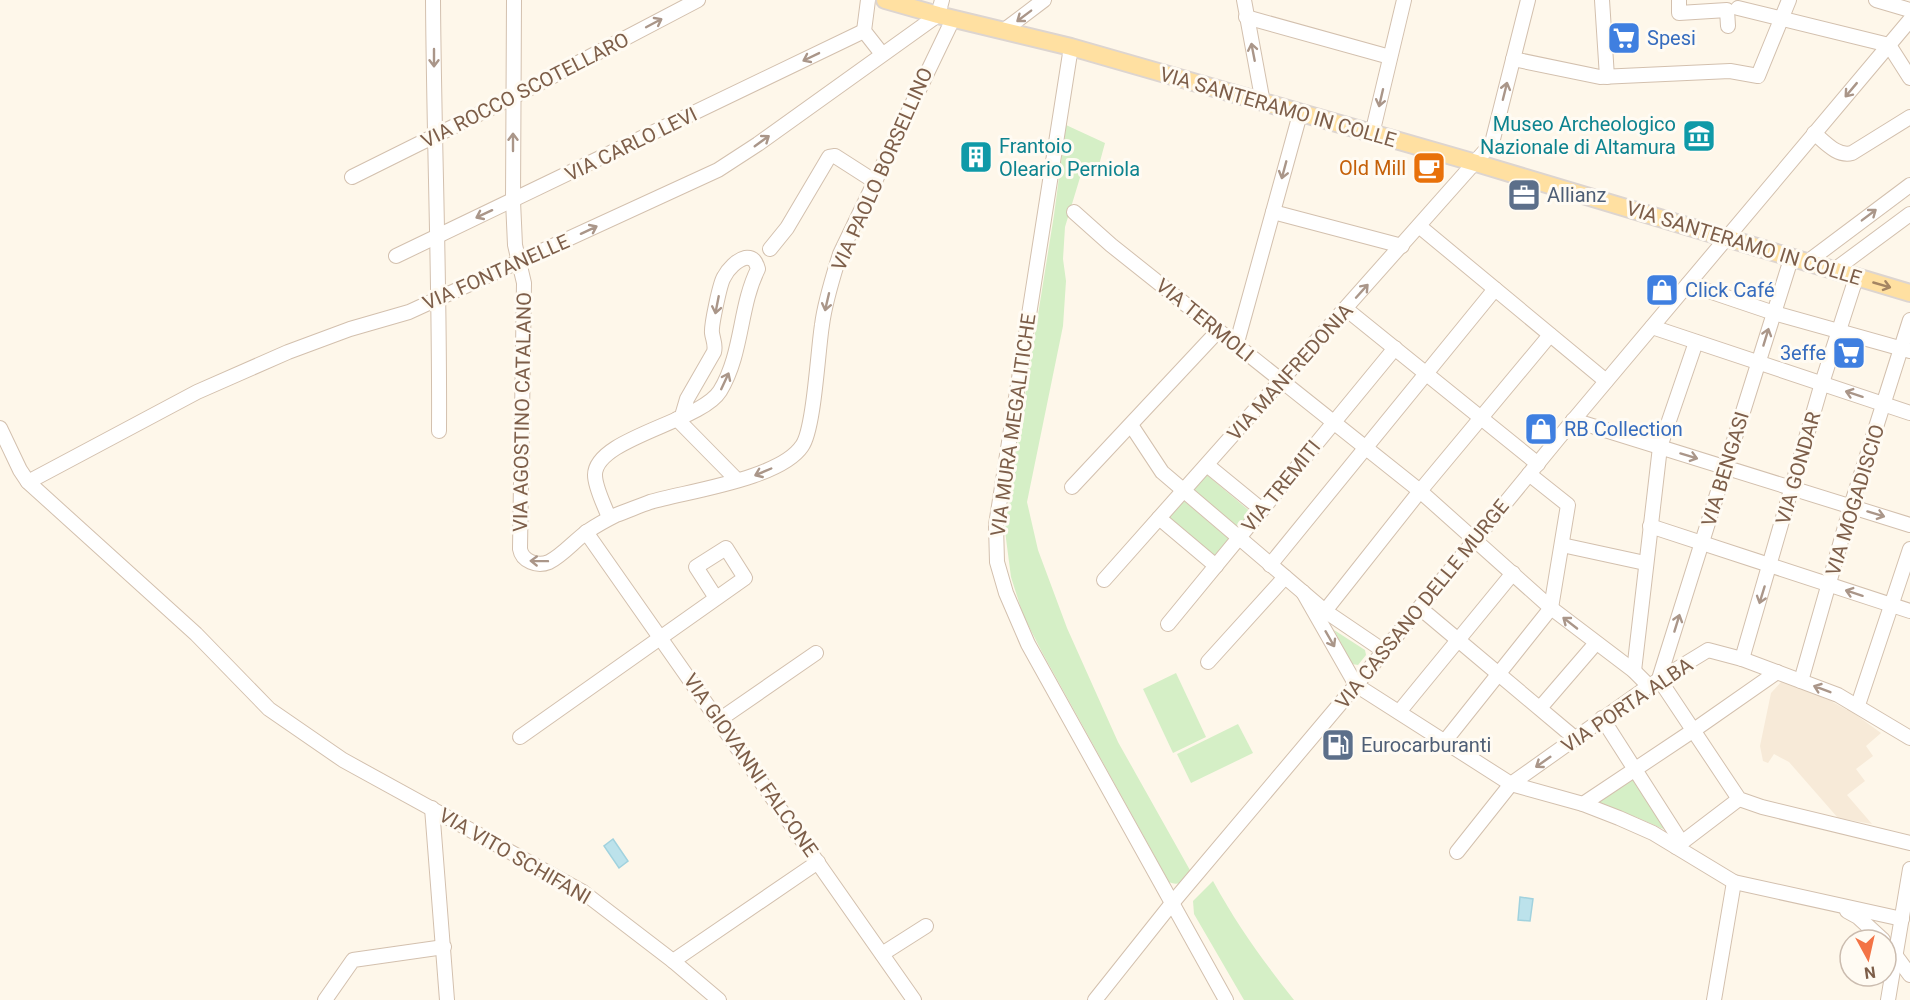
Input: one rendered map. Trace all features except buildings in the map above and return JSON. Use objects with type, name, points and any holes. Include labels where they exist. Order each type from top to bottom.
[{"type":"main road","name":"VIA SANTERAMO IN COLLE","points":[[885,0],[944,11],[1003,31],[1071,47],[1476,163],[1910,293]]},
{"type":"street","points":[[433,0],[434,137],[440,297],[439,431]]},
{"type":"street","points":[[514,0],[513,201],[518,263]]},
{"type":"street","name":"VIA ROCCO SCOTELLARO","points":[[352,177],[513,97],[698,0]]},
{"type":"street","points":[[868,0],[864,31],[882,54]]},
{"type":"street","points":[[1003,31],[1044,0]]},
{"type":"street","points":[[1244,0],[1263,103]]},
{"type":"street","points":[[1372,134],[1404,0]]},
{"type":"street","name":"VIA MANFREDONIA","points":[[1104,580],[1492,143],[1528,0]]},
{"type":"street","points":[[1602,0],[1607,77]]},
{"type":"street","points":[[1678,0],[1679,12],[1727,10],[1728,26]]},
{"type":"street","points":[[1513,59],[1607,77],[1730,71],[1758,76],[1789,0]]},
{"type":"street","points":[[1876,0],[1910,10]]},
{"type":"street","points":[[1738,8],[1889,45],[1910,78]]},
{"type":"street","name":"VIA FONTANELLE","points":[[28,482],[197,392],[288,352],[350,329],[409,312],[718,170],[944,11]]},
{"type":"street","name":"VIA PAOLO BORSELLINO","points":[[586,532],[609,518],[650,502],[737,480],[777,466],[789,459],[804,444],[810,418],[822,322],[840,254],[874,181],[944,11]]},
{"type":"street","points":[[1246,17],[1390,57]]},
{"type":"street","name":"VIA CASSANO DELLE MURGE","points":[[1095,1000],[1173,902],[1420,608],[1573,420],[1910,20]]},
{"type":"street","name":"VIA CARLO LEVI","points":[[396,256],[864,31]]},
{"type":"street","name":"VIA MURA MEGALITICHE","points":[[1071,47],[1051,161],[996,525],[997,562],[1006,593],[1028,644],[1226,1000]]},
{"type":"street","points":[[1236,346],[1300,114]]},
{"type":"street","points":[[1814,133],[1840,154],[1852,153],[1910,117]]},
{"type":"street","points":[[609,518],[595,474],[600,462],[607,454],[628,441],[707,404],[721,390],[731,367],[755,263],[787,228],[829,157],[836,156],[874,181]]},
{"type":"street","points":[[1798,261],[1910,184]]},
{"type":"street","name":"VIA TERMOLI","points":[[1074,212],[1111,245],[1236,346],[1420,491],[1551,608],[1634,672],[1654,682],[1694,730],[1739,799]]},
{"type":"street","points":[[1273,212],[1402,246]]},
{"type":"street","points":[[1833,271],[1910,214]]},
{"type":"street","points":[[1419,226],[1606,381]]},
{"type":"street","points":[[679,418],[687,399],[714,352],[712,331],[724,277],[735,263],[743,258],[755,263]]},
{"type":"street","name":"VIA BENGASI","points":[[1654,682],[1702,543],[1774,313],[1798,261]]},
{"type":"street","name":"VIA AGOSTINO CATALANO","points":[[518,263],[524,283],[519,549],[521,555],[529,562],[548,562],[586,532]]},
{"type":"street","name":"VIA GONDAR","points":[[1742,659],[1771,566],[1822,384],[1856,278]]},
{"type":"street","points":[[1688,285],[1774,313],[1906,350]]},
{"type":"street","points":[[1270,565],[1495,289]]},
{"type":"street","points":[[1346,309],[1480,418],[1568,505],[1551,608],[1445,741]]},
{"type":"street","name":"VIA MOGADISCIO","points":[[1801,681],[1851,507],[1884,404],[1906,350],[1910,320]]},
{"type":"street","points":[[1652,327],[1910,413]]},
{"type":"street","points":[[1072,488],[1218,331]]},
{"type":"street","points":[[1325,611],[1420,491],[1550,335]]},
{"type":"street","points":[[1634,672],[1660,447],[1696,342]]},
{"type":"street","name":"VIA TREMITI","points":[[1168,624],[1395,348]]},
{"type":"street","points":[[679,418],[737,480]]},
{"type":"street","points":[[1573,420],[1910,525]]},
{"type":"street","points":[[1131,425],[1162,472],[1325,611],[1384,651]]},
{"type":"street","name":"VIA VITO SCHIFANI","points":[[0,428],[28,482],[196,634],[269,709],[343,760],[583,892],[673,961],[719,1000]]},
{"type":"street","points":[[1207,465],[1262,510]]},
{"type":"street","points":[[1159,518],[1216,566]]},
{"type":"street","points":[[1650,526],[1910,611]]},
{"type":"street","name":"VIA GIOVANNI FALCONE","points":[[586,532],[914,1000]]},
{"type":"street","points":[[1562,545],[1645,563]]},
{"type":"street","points":[[1858,705],[1910,549]]},
{"type":"street","points":[[1399,712],[1513,573]]},
{"type":"street","points":[[1208,662],[1285,577]]},
{"type":"street","points":[[1303,592],[1356,685],[1511,784],[1583,804],[1653,833],[1678,845],[1734,882],[1902,919]]},
{"type":"street","points":[[520,737],[716,598]]},
{"type":"street","points":[[1420,608],[1576,739]]},
{"type":"street","points":[[1540,708],[1596,643]]},
{"type":"street","name":"VIA PORTA ALBA","points":[[1457,852],[1511,784],[1654,682],[1708,650],[1742,659],[1838,694],[1910,738]]},
{"type":"street","points":[[719,720],[816,654]]},
{"type":"street","points":[[1583,804],[1777,672]]},
{"type":"street","points":[[1602,718],[1678,845]]},
{"type":"street","points":[[1678,845],[1739,799],[1762,807],[1910,843]]},
{"type":"street","points":[[432,808],[447,1000]]},
{"type":"street","points":[[673,961],[818,862]]},
{"type":"street","points":[[1897,928],[1902,919],[1910,869]]},
{"type":"street","points":[[1714,1000],[1734,882]]},
{"type":"street","points":[[1831,903],[1858,917],[1869,928]]},
{"type":"street","points":[[882,954],[926,927]]},
{"type":"street","points":[[325,1000],[353,960],[444,948]]},
{"type":"street","points":[[1898,959],[1910,975]]},
{"type":"shaded area","points":[[1782,681],[1848,709],[1881,733],[1866,746],[1873,756],[1856,769],[1865,781],[1847,795],[1872,824],[1838,818],[1789,762],[1774,754],[1768,763],[1763,761],[1760,746],[1771,693]]},
{"type":"green space","points":[[1066,125],[1105,143],[1099,165],[1082,171],[1065,227],[1063,259],[1066,281],[1063,326],[1027,502],[1038,550],[1067,628],[1118,742],[1191,872],[1182,882],[1176,884],[1169,882],[1043,654],[1023,615],[1011,577],[1005,531]]},
{"type":"green space","points":[[1207,475],[1252,513],[1239,529],[1193,490]]},
{"type":"green space","points":[[1183,500],[1230,540],[1215,557],[1168,517]]},
{"type":"green space","points":[[1334,630],[1365,650],[1366,655],[1358,665],[1352,664]]},
{"type":"green space","points":[[1176,673],[1206,737],[1173,753],[1143,689]]},
{"type":"green space","points":[[1238,724],[1253,753],[1191,783],[1177,754]]},
{"type":"green space","points":[[1633,778],[1670,832],[1597,802]]},
{"type":"green space","points":[[1213,881],[1231,913],[1294,1000],[1244,1000],[1194,914],[1193,901]]},
{"type":"water","points":[[613,839],[628,861],[619,868],[604,846]]},
{"type":"water","points":[[1520,897],[1533,899],[1530,921],[1518,920]]},
{"type":"place","name":"Spesi","points":[[1624,38]]},
{"type":"place","name":"Museo Archeologico Nazionale di Altamura","points":[[1699,136]]},
{"type":"place","name":"Frantoio Oleario Perniola","points":[[976,157]]},
{"type":"place","name":"Old Mill","points":[[1429,168]]},
{"type":"place","name":"Allianz","points":[[1524,195]]},
{"type":"place","name":"Click Café","points":[[1662,290]]},
{"type":"place","name":"3effe","points":[[1849,353]]},
{"type":"place","name":"RB Collection","points":[[1541,429]]},
{"type":"place","name":"Eurocarburanti","points":[[1338,745]]}]
